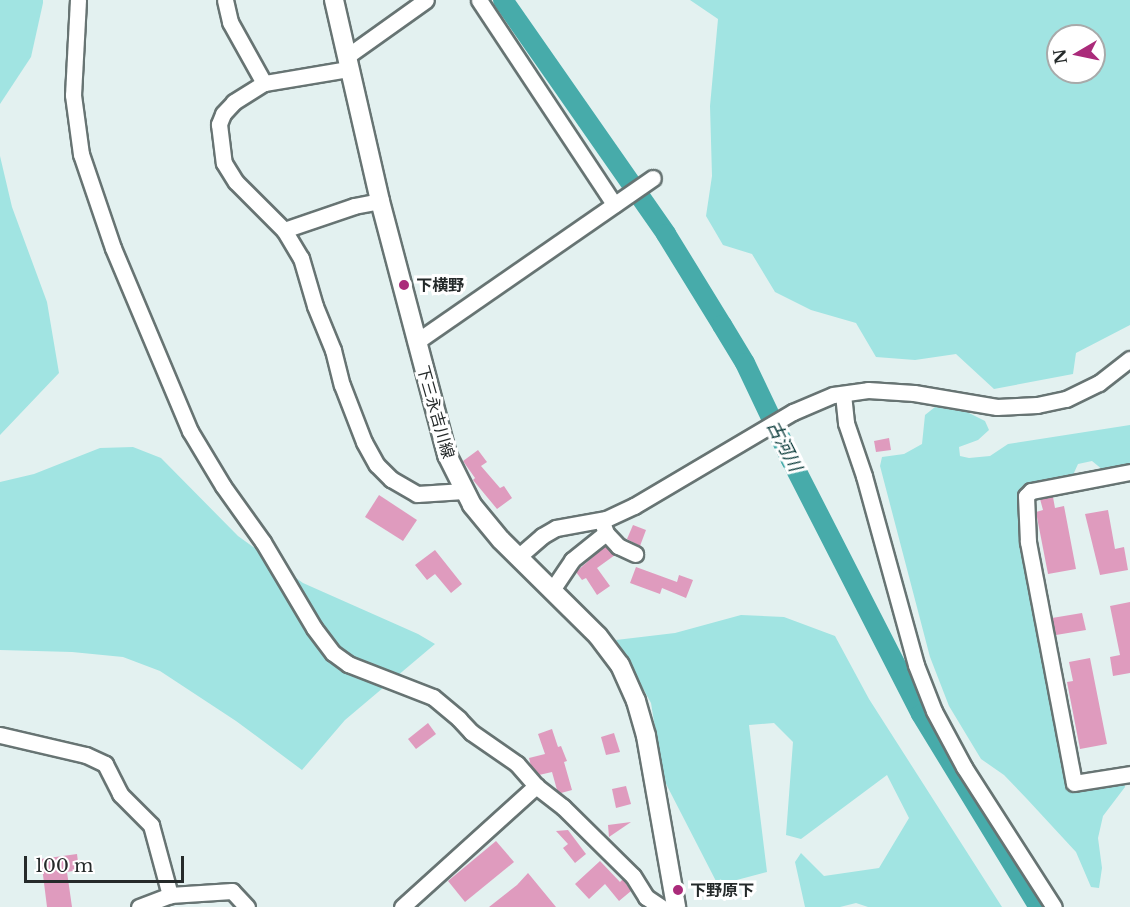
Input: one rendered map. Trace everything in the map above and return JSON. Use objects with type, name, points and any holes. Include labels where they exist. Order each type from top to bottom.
[{"type":"main road","name":"下三永吉川線","points":[[334,0],[380,201],[447,455],[472,506],[518,557],[598,636],[620,665],[636,701],[646,736],[676,907]]},
{"type":"street","points":[[78,0],[73,95],[81,154],[113,248],[190,431],[223,486],[263,542],[314,628],[333,653],[348,664],[433,697],[471,732],[517,764],[536,786],[563,807],[633,876],[646,902],[661,907]]},
{"type":"street","points":[[225,0],[230,22],[264,83]]},
{"type":"street","points":[[426,0],[347,63],[264,83],[234,102],[223,114],[219,124],[224,164],[236,182],[284,231],[301,258],[315,306],[333,350],[342,385],[364,442],[376,465],[391,479],[417,494],[464,491]]},
{"type":"street","points":[[479,0],[615,203]]},
{"type":"street","points":[[416,342],[653,178]]},
{"type":"street","points":[[284,231],[354,206],[380,201]]},
{"type":"street","points":[[552,590],[572,560],[604,526],[793,412],[843,394],[868,390],[914,393],[997,407],[1037,405],[1066,399],[1099,383],[1130,359]]},
{"type":"street","points":[[843,394],[846,423],[864,476],[910,643],[934,711],[964,767],[1054,907]]},
{"type":"street","points":[[1130,472],[1030,491],[1026,496],[1029,542],[1074,783],[1130,774]]},
{"type":"street","points":[[604,526],[618,546],[635,554]]},
{"type":"street","points":[[518,557],[542,536],[556,528],[604,526]]},
{"type":"street","points":[[0,735],[86,755],[105,764],[120,794],[151,825],[170,895]]},
{"type":"street","points":[[402,907],[536,786]]},
{"type":"street","points":[[139,907],[170,895],[232,891],[247,907]]},
{"type":"shaded area","points":[[0,0],[43,0],[43,3],[31,57],[0,104]]},
{"type":"shaded area","points":[[690,0],[1130,0],[1130,325],[1076,353],[1073,374],[994,389],[956,354],[915,360],[876,357],[856,323],[811,310],[775,292],[752,254],[723,245],[706,216],[712,176],[710,106],[718,19]]},
{"type":"shaded area","points":[[0,156],[12,207],[47,302],[59,373],[0,435]]},
{"type":"shaded area","points":[[935,407],[967,412],[985,421],[989,430],[978,440],[959,447],[960,456],[969,458],[990,456],[1008,444],[1130,425],[1130,465],[1103,470],[1092,461],[1078,464],[1073,475],[1026,485],[1019,493],[1023,551],[1039,647],[1069,785],[1124,781],[1125,787],[1103,816],[1098,838],[1102,868],[1099,888],[1091,887],[1076,852],[1004,775],[981,759],[949,706],[930,657],[880,466],[882,457],[904,454],[922,444],[925,415]]},
{"type":"shaded area","points":[[133,447],[161,458],[238,536],[303,583],[418,634],[435,644],[345,720],[302,770],[236,721],[160,671],[123,657],[72,652],[0,650],[0,482],[34,474],[100,448]]},
{"type":"shaded area","points":[[741,615],[784,617],[835,636],[869,699],[1002,907],[868,907],[856,903],[840,907],[805,907],[795,862],[801,853],[824,876],[879,868],[909,818],[887,775],[801,839],[786,835],[793,742],[774,723],[749,725],[767,872],[718,885],[663,778],[651,703],[616,640],[675,633]]},
{"type":"building","points":[[889,438],[891,450],[876,452],[874,441]]},
{"type":"building","points":[[478,450],[487,462],[481,466],[500,488],[504,486],[512,498],[497,509],[473,480],[475,478],[463,461]]},
{"type":"building","points":[[379,495],[417,520],[403,541],[365,517]]},
{"type":"building","points":[[1053,497],[1055,508],[1064,506],[1076,569],[1048,574],[1036,512],[1043,510],[1040,499]]},
{"type":"building","points":[[1108,510],[1115,549],[1124,547],[1128,570],[1100,575],[1085,514]]},
{"type":"building","points":[[633,525],[646,530],[640,546],[627,539]]},
{"type":"building","points":[[605,546],[615,555],[597,568],[610,586],[597,595],[586,578],[582,580],[576,572]]},
{"type":"building","points":[[435,550],[462,584],[451,593],[435,574],[427,580],[415,565]]},
{"type":"building","points":[[636,567],[677,582],[679,575],[693,580],[686,598],[662,588],[660,594],[630,583]]},
{"type":"building","points":[[1130,602],[1130,673],[1113,676],[1110,657],[1120,655],[1110,606]]},
{"type":"building","points":[[1082,613],[1086,630],[1056,635],[1052,618]]},
{"type":"building","points":[[1090,658],[1107,744],[1080,749],[1067,682],[1073,681],[1069,662]]},
{"type":"building","points":[[428,723],[436,734],[416,749],[408,739]]},
{"type":"building","points":[[552,729],[558,747],[561,746],[567,761],[564,762],[572,790],[561,793],[557,790],[552,772],[539,775],[531,766],[529,758],[545,754],[538,734]]},
{"type":"building","points":[[614,733],[620,752],[606,755],[601,737]]},
{"type":"building","points":[[626,786],[631,804],[616,808],[612,789]]},
{"type":"building","points":[[631,822],[609,837],[608,825]]},
{"type":"building","points":[[568,830],[586,854],[575,863],[563,848],[568,844],[556,831]]},
{"type":"building","points":[[496,841],[514,862],[465,902],[448,881]]},
{"type":"building","points":[[77,854],[79,870],[67,872],[72,907],[47,907],[41,859]]},
{"type":"building","points":[[600,861],[620,882],[623,879],[631,891],[619,901],[605,884],[589,899],[575,884]]},
{"type":"building","points":[[528,873],[556,907],[489,907],[517,885]]},
{"type":"waterway","name":"古河川","points":[[503,0],[666,234],[745,363],[791,460],[921,714],[1039,907]]},
{"type":"place","name":"下横野","points":[[404,285]]},
{"type":"place","name":"下野原下","points":[[678,890]]}]
